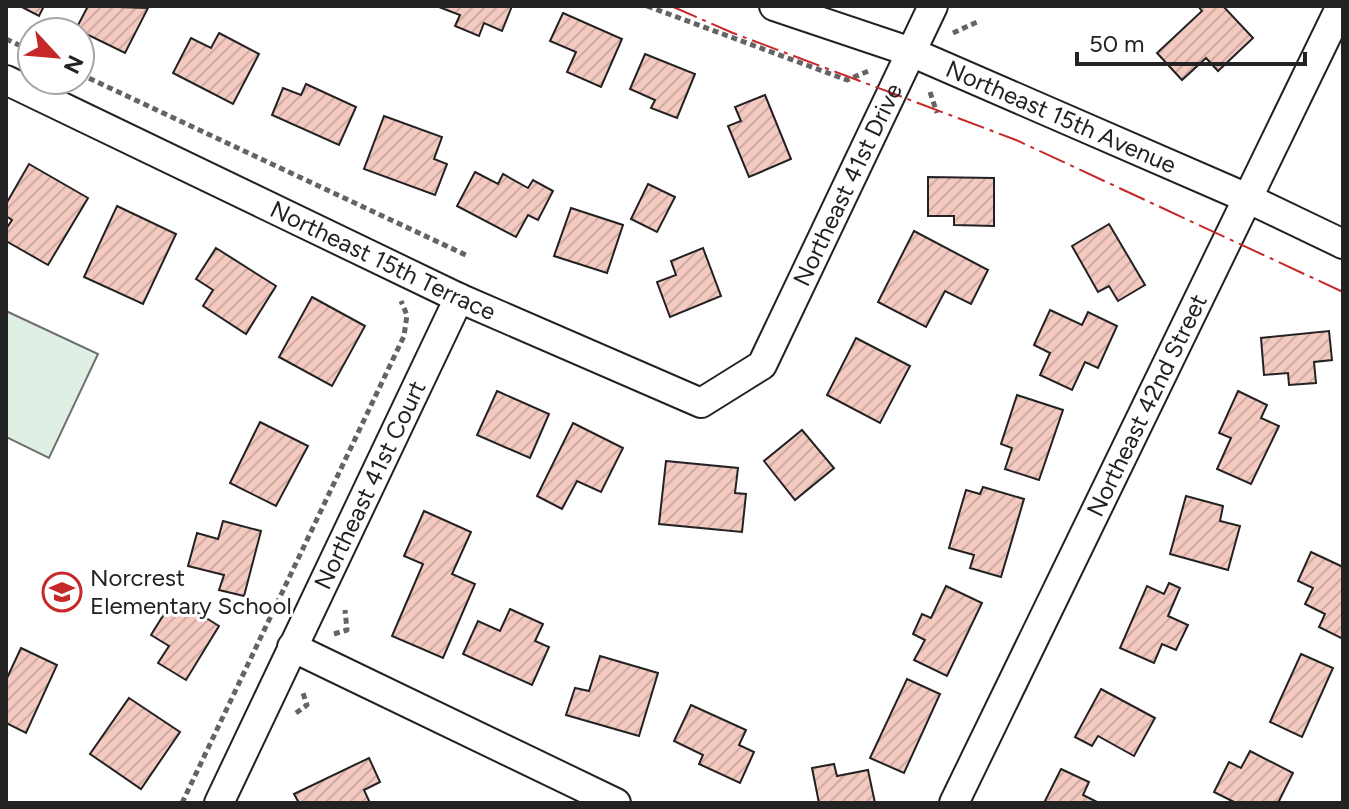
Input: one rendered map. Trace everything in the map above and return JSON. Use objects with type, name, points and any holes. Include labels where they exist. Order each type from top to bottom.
[{"type":"street","name":"Northeast 15th Avenue","points":[[774,6],[911,52],[1247,198],[1343,244]]},
{"type":"street","name":"Northeast 41st Drive","points":[[762,365],[933,6]]},
{"type":"street","name":"Northeast 42nd Street","points":[[954,803],[1341,6]]},
{"type":"street","name":"Northeast 15th Terrace","points":[[6,80],[459,298],[701,403],[762,365]]},
{"type":"street","name":"Northeast 41st Court","points":[[219,803],[459,298]]},
{"type":"street","points":[[292,647],[616,803]]},
{"type":"path","points":[[647,6],[847,80],[871,70],[927,85],[937,113]]},
{"type":"path","points":[[96,82],[468,256]]},
{"type":"path","points":[[182,803],[393,360]]},
{"type":"green space","points":[[6,311],[98,354],[49,458],[6,437]]},
{"type":"building","points":[[20,6],[44,6],[39,16]]},
{"type":"building","points":[[88,6],[148,8],[125,53],[96,39],[96,16],[83,16]]},
{"type":"building","points":[[512,6],[502,31],[484,23],[479,36],[455,26],[460,15],[439,7]]},
{"type":"building","points":[[1198,6],[1223,6],[1253,38],[1218,71],[1206,58],[1182,80],[1157,53],[1202,11]]},
{"type":"building","points":[[563,13],[622,39],[601,87],[567,72],[576,52],[550,41]]},
{"type":"building","points":[[219,33],[259,54],[233,104],[173,73],[191,38],[211,48]]},
{"type":"building","points":[[645,54],[695,74],[677,118],[651,108],[655,100],[630,89]]},
{"type":"building","points":[[306,84],[356,107],[339,145],[272,115],[283,88],[301,95]]},
{"type":"building","points":[[765,95],[791,159],[749,177],[728,126],[741,121],[735,107]]},
{"type":"building","points":[[384,116],[442,137],[434,159],[447,164],[435,195],[364,169]]},
{"type":"building","points":[[29,164],[88,198],[48,265],[6,241],[6,229],[12,220],[6,216],[6,204]]},
{"type":"building","points":[[475,172],[498,184],[503,174],[528,188],[533,180],[553,191],[538,220],[528,215],[516,237],[457,206]]},
{"type":"building","points":[[928,177],[994,178],[994,226],[954,225],[954,216],[928,216]]},
{"type":"building","points":[[648,184],[675,197],[657,232],[631,219]]},
{"type":"building","points":[[117,206],[176,234],[143,304],[84,277]]},
{"type":"building","points":[[571,208],[623,225],[607,273],[554,256]]},
{"type":"building","points":[[1109,224],[1145,285],[1118,301],[1109,286],[1098,292],[1072,246]]},
{"type":"building","points":[[914,231],[988,270],[971,304],[945,291],[926,327],[878,302]]},
{"type":"building","points":[[216,248],[276,286],[246,334],[203,306],[213,290],[196,279]]},
{"type":"building","points":[[703,248],[721,296],[670,317],[657,282],[676,275],[671,261]]},
{"type":"building","points":[[312,297],[365,326],[332,386],[279,357]]},
{"type":"building","points":[[1050,310],[1082,325],[1088,312],[1117,326],[1098,368],[1085,362],[1072,390],[1040,375],[1050,353],[1034,345]]},
{"type":"building","points":[[1329,331],[1332,360],[1314,362],[1316,383],[1289,385],[1288,373],[1264,375],[1261,338]]},
{"type":"building","points":[[856,338],[910,366],[880,423],[827,395]]},
{"type":"building","points":[[497,391],[549,414],[530,458],[477,435]]},
{"type":"building","points":[[1238,391],[1267,405],[1261,418],[1279,426],[1251,484],[1217,469],[1231,438],[1219,433]]},
{"type":"building","points":[[1017,395],[1063,410],[1039,480],[1005,469],[1012,448],[1001,444]]},
{"type":"building","points":[[260,422],[308,446],[276,506],[230,483]]},
{"type":"building","points":[[573,423],[623,448],[601,492],[577,481],[562,509],[537,496]]},
{"type":"building","points":[[802,430],[834,468],[795,500],[764,461]]},
{"type":"building","points":[[666,461],[738,468],[735,493],[746,494],[742,532],[659,524]]},
{"type":"building","points":[[983,487],[1024,499],[1001,577],[970,568],[974,555],[949,548],[966,490],[980,494]]},
{"type":"building","points":[[1186,496],[1223,506],[1220,521],[1240,526],[1228,570],[1170,554]]},
{"type":"building","points":[[424,511],[471,532],[452,574],[475,584],[443,658],[392,636],[423,564],[404,556]]},
{"type":"building","points":[[223,521],[261,531],[244,596],[219,590],[224,575],[188,566],[197,533],[218,539]]},
{"type":"building","points":[[1311,552],[1343,567],[1343,639],[1319,627],[1325,614],[1305,604],[1313,588],[1298,581]]},
{"type":"building","points":[[1169,583],[1180,588],[1168,616],[1188,625],[1176,650],[1162,644],[1154,663],[1120,648],[1147,586],[1164,594]]},
{"type":"building","points":[[946,586],[982,603],[947,676],[914,660],[925,640],[913,634],[922,614],[931,618]]},
{"type":"building","points":[[174,598],[219,626],[186,680],[158,663],[169,646],[151,635]]},
{"type":"building","points":[[510,609],[543,624],[535,641],[549,647],[532,685],[463,654],[478,621],[500,631]]},
{"type":"building","points":[[21,648],[57,665],[26,733],[6,723],[6,680]]},
{"type":"building","points":[[1301,654],[1333,668],[1302,737],[1270,722]]},
{"type":"building","points":[[600,656],[658,673],[639,736],[566,715],[575,688],[589,691]]},
{"type":"building","points":[[907,679],[940,694],[904,773],[870,758]]},
{"type":"building","points":[[1101,689],[1155,718],[1134,756],[1098,736],[1092,746],[1075,737]]},
{"type":"building","points":[[129,698],[180,732],[141,789],[90,754]]},
{"type":"building","points":[[691,705],[746,730],[739,745],[754,752],[740,783],[699,764],[703,755],[674,741]]},
{"type":"building","points":[[1250,751],[1293,773],[1278,803],[1236,803],[1214,792],[1229,762],[1241,768]]},
{"type":"building","points":[[369,758],[380,782],[364,790],[370,803],[299,803],[294,794]]},
{"type":"building","points":[[834,764],[837,776],[868,770],[875,803],[819,803],[812,768]]},
{"type":"building","points":[[1061,769],[1089,782],[1083,795],[1099,803],[1044,803]]},
{"type":"power","points":[[671,6],[733,33],[1016,140],[1343,292]]},
{"type":"place","name":"Norcrest Elementary School","points":[[62,592]]}]
